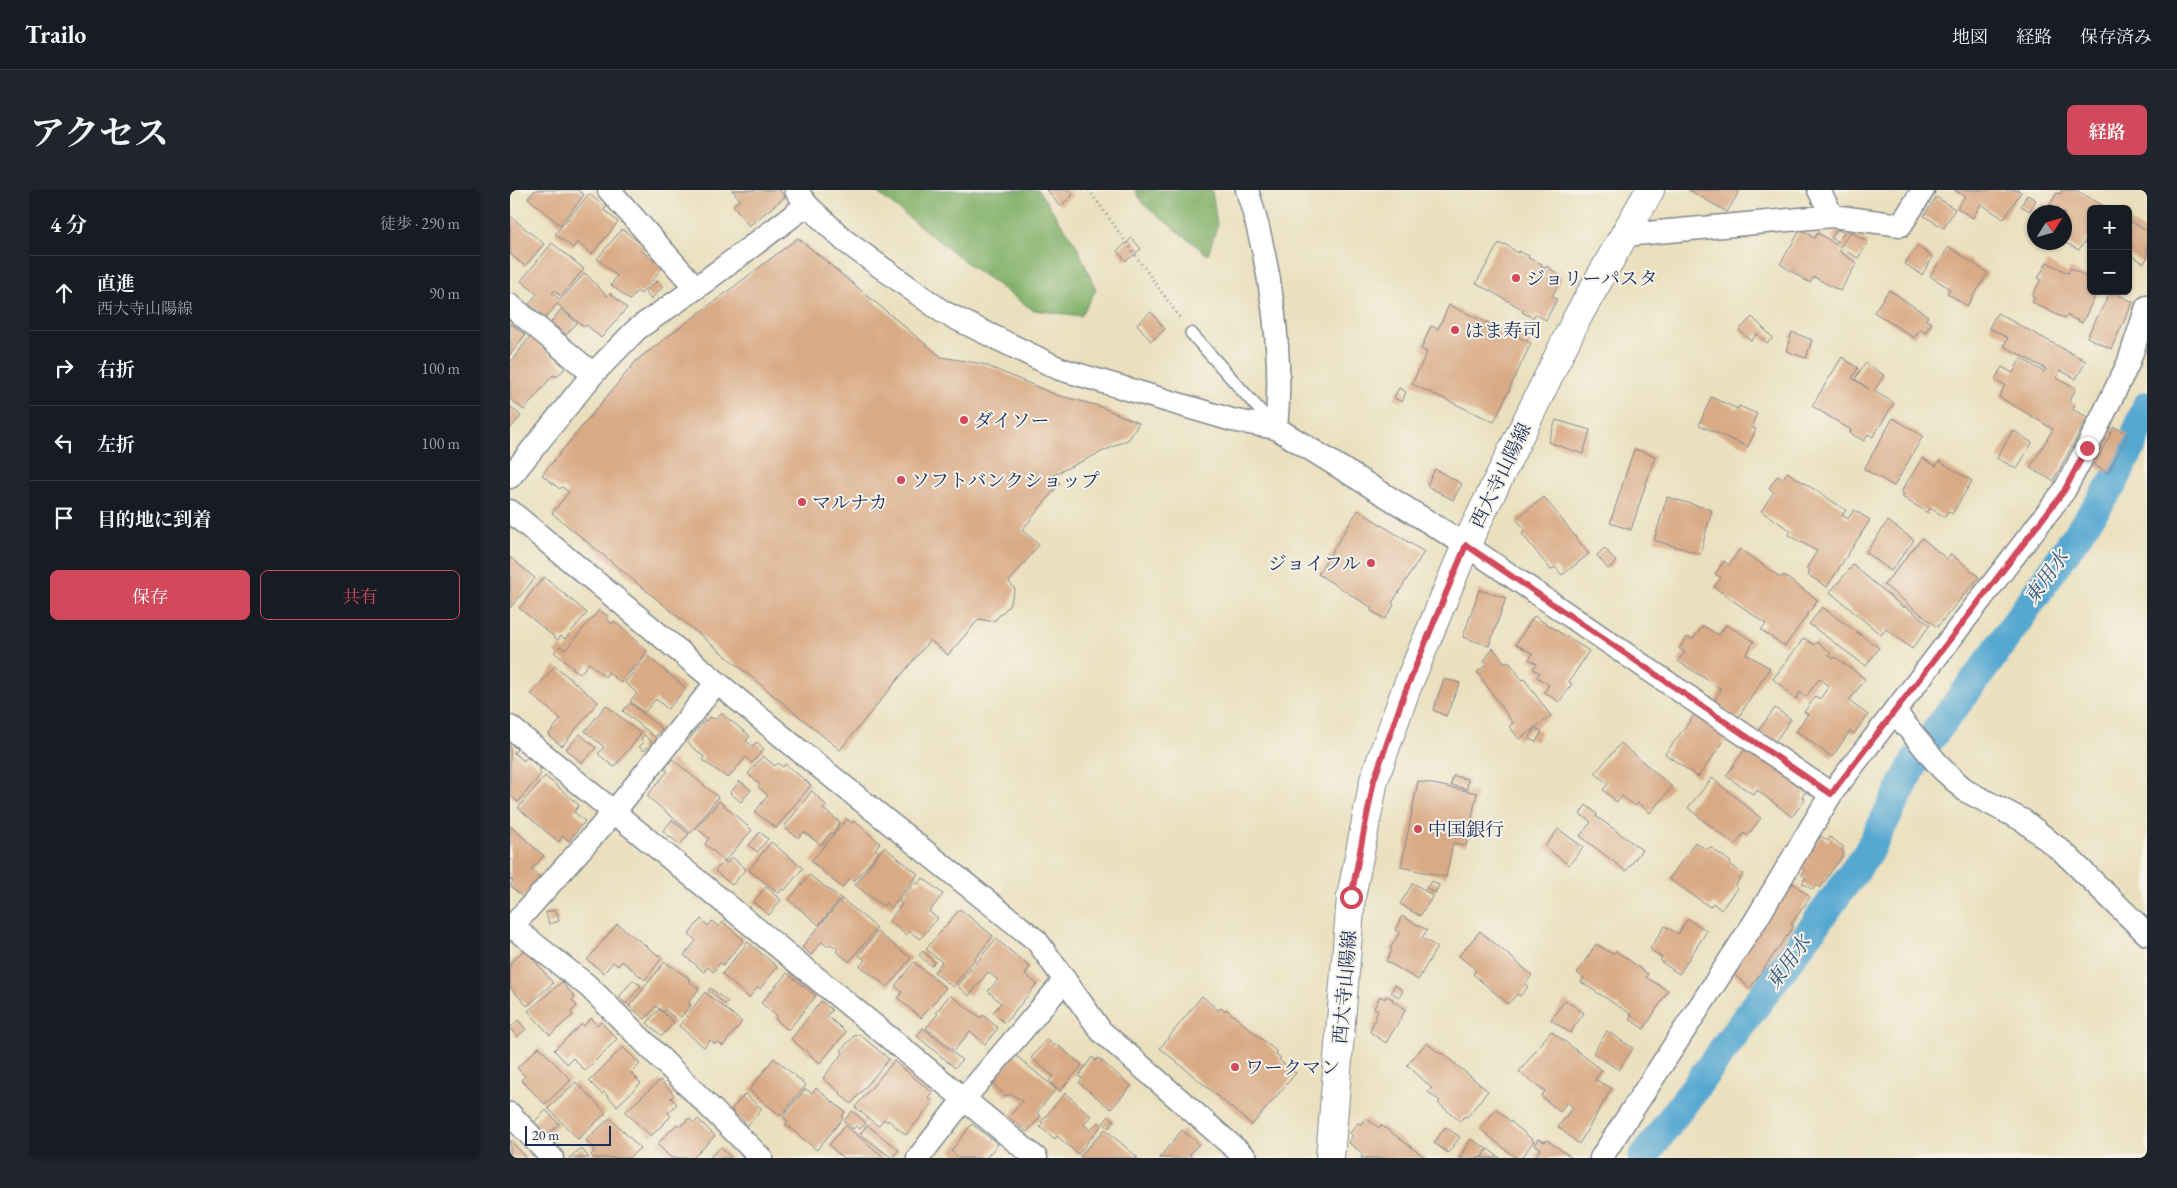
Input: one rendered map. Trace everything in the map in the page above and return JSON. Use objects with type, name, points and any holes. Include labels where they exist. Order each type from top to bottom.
[{"type":"main road","name":"西大寺山陽線","points":[[1330,1158],[1351,897],[1374,780],[1405,692],[1466,545],[1578,316],[1650,190]]},
{"type":"street","points":[[609,190],[696,288]]},
{"type":"street","points":[[1248,190],[1273,305],[1279,398],[1276,428]]},
{"type":"street","points":[[1819,190],[1832,216]]},
{"type":"street","points":[[1625,234],[1832,216],[1901,225],[1923,190]]},
{"type":"street","points":[[510,477],[593,374],[637,328],[696,288],[802,197],[844,241],[908,288],[943,312],[1000,340],[1060,369],[1232,420],[1276,428],[1466,545],[1831,794]]},
{"type":"street","points":[[510,306],[593,374]]},
{"type":"street","points":[[1601,1158],[1756,920],[1831,794],[2064,491],[2128,364],[2147,307]]},
{"type":"street","points":[[510,511],[717,682],[1037,941],[1101,1030],[1246,1158]]},
{"type":"street","points":[[717,682],[614,812],[511,927],[588,986],[761,1158]]},
{"type":"street","points":[[1894,711],[1942,769],[1966,791],[2024,821],[2064,853],[2147,934]]},
{"type":"street","points":[[510,727],[1036,1158]]},
{"type":"street","points":[[918,1158],[964,1099],[1064,980]]},
{"type":"street","points":[[510,1114],[552,1158]]},
{"type":"lane","points":[[1191,333],[1276,428]]},
{"type":"path","points":[[1089,190],[1191,333]]},
{"type":"green space","points":[[874,190],[1038,190],[1077,246],[1096,290],[1081,316],[1033,310],[969,265]]},
{"type":"green space","points":[[1135,190],[1212,190],[1217,226],[1208,255],[1144,205]]},
{"type":"building","points":[[535,190],[578,190],[584,195],[560,225],[528,198]]},
{"type":"building","points":[[732,190],[780,190],[785,197],[749,226],[733,205],[740,200]]},
{"type":"building","points":[[1047,190],[1068,190],[1073,195],[1060,206]]},
{"type":"building","points":[[1689,190],[1740,190],[1727,212]]},
{"type":"building","points":[[1954,190],[2018,190],[2021,192],[2004,219],[1981,204],[1973,218],[1957,208],[1965,196]]},
{"type":"building","points":[[2062,190],[2076,190],[2102,205],[2087,205],[2087,239],[2079,250],[2072,246],[2072,205],[2050,205],[2057,193],[2060,194]]},
{"type":"building","points":[[589,194],[606,208],[604,210],[618,222],[592,254],[577,242],[573,248],[555,234]]},
{"type":"building","points":[[2027,195],[2036,200],[2033,205],[2027,205],[2027,209],[2021,206]]},
{"type":"building","points":[[1936,197],[1955,209],[1944,228],[1924,216]]},
{"type":"building","points":[[510,216],[544,244],[525,266],[510,254]]},
{"type":"building","points":[[2132,222],[2147,231],[2147,258],[2144,263],[2132,256]]},
{"type":"building","points":[[622,229],[645,247],[642,251],[663,267],[641,294],[637,291],[630,300],[611,285],[617,276],[597,259]]},
{"type":"building","points":[[1801,229],[1814,238],[1818,233],[1840,247],[1850,232],[1868,242],[1858,258],[1841,248],[1840,252],[1857,263],[1840,291],[1814,277],[1810,283],[1780,264]]},
{"type":"building","points":[[1837,229],[1844,233],[1838,242],[1831,238]]},
{"type":"building","name":"マルナカ","points":[[798,238],[941,357],[983,364],[1056,395],[1096,405],[1139,423],[1129,439],[1051,476],[1060,483],[1022,530],[1039,545],[1009,582],[1015,589],[1009,606],[995,620],[979,619],[948,655],[930,640],[840,750],[552,513],[569,492],[562,487],[560,489],[542,475],[637,360]]},
{"type":"building","points":[[1132,238],[1141,249],[1126,261],[1117,251]]},
{"type":"building","points":[[552,243],[584,269],[561,296],[554,291],[552,293],[560,300],[585,273],[607,296],[610,293],[627,308],[601,338],[587,325],[584,327],[557,304],[546,318],[529,304],[537,294],[521,281]]},
{"type":"building","points":[[1499,243],[1504,246],[1505,244],[1518,253],[1519,251],[1529,256],[1528,258],[1542,264],[1541,266],[1545,268],[1547,266],[1562,278],[1552,296],[1557,299],[1546,320],[1535,314],[1533,318],[1522,312],[1524,310],[1476,283]]},
{"type":"building","points":[[1917,246],[1933,257],[1922,275],[1905,264]]},
{"type":"building","points":[[1949,247],[1988,273],[1967,306],[1947,293],[1950,289],[1930,276]]},
{"type":"building","points":[[2047,262],[2068,273],[2070,268],[2087,277],[2087,295],[2096,295],[2082,323],[2067,315],[2065,318],[2057,315],[2032,302],[2035,298],[2032,296],[2041,279],[2038,278]]},
{"type":"building","points":[[657,281],[663,287],[651,299],[645,292]]},
{"type":"building","points":[[1889,290],[1928,316],[1926,320],[1932,323],[1925,333],[1920,329],[1914,338],[1874,312]]},
{"type":"building","points":[[2109,295],[2119,295],[2133,302],[2111,349],[2087,337]]},
{"type":"building","points":[[1449,305],[1531,343],[1494,422],[1412,384],[1427,352],[1421,349],[1431,326],[1438,329]]},
{"type":"building","points":[[561,309],[577,323],[566,335],[551,322]]},
{"type":"building","points":[[1151,312],[1165,329],[1151,341],[1137,324]]},
{"type":"building","points":[[1997,313],[2086,361],[2076,379],[2060,370],[2056,378],[2076,389],[2069,401],[2075,405],[2073,410],[2088,417],[2053,481],[2030,468],[2053,429],[1999,397],[2005,385],[1995,379],[2002,367],[2013,373],[2021,358],[2044,372],[2046,369],[2004,346],[2008,338],[1989,328]]},
{"type":"building","points":[[1752,317],[1773,338],[1767,343],[1757,334],[1751,341],[1739,330]]},
{"type":"building","points":[[510,323],[525,335],[510,355]]},
{"type":"building","points":[[1792,332],[1812,340],[1806,358],[1786,351]]},
{"type":"building","points":[[531,335],[565,368],[557,377],[553,375],[524,410],[510,399],[510,363]]},
{"type":"building","points":[[1842,357],[1858,368],[1852,378],[1869,389],[1855,379],[1865,363],[1884,375],[1874,391],[1894,403],[1873,437],[1868,434],[1864,441],[1850,433],[1851,430],[1812,406]]},
{"type":"building","points":[[1399,388],[1406,392],[1402,402],[1394,398]]},
{"type":"building","points":[[1711,397],[1738,409],[1739,406],[1757,414],[1751,427],[1756,429],[1748,447],[1699,425]]},
{"type":"building","points":[[510,406],[521,416],[510,429]]},
{"type":"building","points":[[1893,418],[1923,436],[1894,486],[1864,469]]},
{"type":"building","points":[[1556,420],[1590,430],[1583,454],[1548,442]]},
{"type":"building","points":[[2114,427],[2128,434],[2108,473],[2094,465]]},
{"type":"building","points":[[2013,430],[2032,443],[2017,469],[1997,458]]},
{"type":"building","points":[[1634,449],[1655,456],[1631,530],[1610,523]]},
{"type":"building","points":[[1922,458],[1936,466],[1939,461],[1972,481],[1952,514],[1948,511],[1945,517],[1930,508],[1928,513],[1902,497],[1904,494],[1901,492]]},
{"type":"building","points":[[1435,469],[1462,484],[1453,500],[1427,486]]},
{"type":"building","points":[[1787,472],[1846,510],[1842,515],[1848,519],[1854,510],[1870,520],[1827,587],[1808,575],[1810,570],[1806,569],[1817,551],[1788,535],[1791,531],[1761,511],[1774,492],[1769,488],[1777,476],[1783,479]]},
{"type":"building","points":[[1544,497],[1589,554],[1562,575],[1555,567],[1551,570],[1522,534],[1526,531],[1516,519]]},
{"type":"building","points":[[1667,497],[1712,510],[1700,554],[1654,540]]},
{"type":"building","points":[[1358,510],[1424,552],[1392,603],[1394,605],[1385,619],[1370,610],[1372,608],[1318,574]]},
{"type":"building","points":[[1888,521],[1914,540],[1891,571],[1866,552]]},
{"type":"building","points":[[1922,538],[1947,559],[1951,554],[1979,577],[1937,627],[1884,585]]},
{"type":"building","points":[[1605,548],[1616,562],[1608,569],[1597,555]]},
{"type":"building","points":[[1740,549],[1781,578],[1783,575],[1818,600],[1785,646],[1761,630],[1766,624],[1714,587],[1721,578],[1715,574],[1724,561],[1729,565]]},
{"type":"building","points":[[510,557],[535,578],[510,608]]},
{"type":"building","points":[[1853,565],[1904,608],[1905,606],[1930,625],[1912,649],[1886,629],[1881,635],[1830,592]]},
{"type":"building","points":[[544,577],[587,613],[565,639],[561,636],[558,640],[519,608]]},
{"type":"building","points":[[1479,590],[1506,598],[1489,646],[1463,637]]},
{"type":"building","points":[[1822,607],[1879,648],[1866,666],[1809,624]]},
{"type":"building","points":[[599,610],[609,617],[607,620],[612,624],[614,621],[647,651],[621,683],[608,672],[605,677],[589,663],[580,674],[554,652],[560,646],[565,650]]},
{"type":"building","points":[[1534,616],[1589,651],[1569,682],[1572,684],[1559,702],[1544,692],[1549,685],[1537,677],[1540,673],[1533,669],[1537,664],[1529,659],[1533,654],[1516,644]]},
{"type":"building","points":[[1726,625],[1754,641],[1746,654],[1770,668],[1738,718],[1714,702],[1721,689],[1678,661],[1685,652],[1679,649],[1687,637],[1693,639],[1703,626],[1719,635]]},
{"type":"building","points":[[1804,638],[1814,645],[1817,642],[1831,653],[1829,655],[1834,659],[1835,657],[1865,679],[1849,701],[1868,715],[1854,734],[1850,731],[1832,757],[1796,731],[1808,714],[1804,712],[1816,696],[1820,699],[1829,686],[1819,679],[1806,697],[1800,692],[1796,699],[1773,679]]},
{"type":"building","points":[[1493,648],[1505,663],[1510,663],[1522,680],[1524,679],[1551,716],[1519,739],[1509,726],[1513,723],[1477,672],[1486,665],[1484,661]]},
{"type":"building","points":[[646,655],[686,688],[668,709],[656,699],[644,713],[630,701],[637,693],[625,683]]},
{"type":"building","points":[[555,666],[598,702],[562,746],[548,735],[561,719],[531,694]]},
{"type":"building","points":[[1444,679],[1460,683],[1446,716],[1433,710]]},
{"type":"building","points":[[630,703],[662,729],[655,737],[623,711]]},
{"type":"building","points":[[606,705],[641,734],[614,767],[598,754],[604,747],[585,731]]},
{"type":"building","points":[[1775,708],[1791,719],[1774,743],[1758,731]]},
{"type":"building","points":[[1698,710],[1729,734],[1698,777],[1665,754]]},
{"type":"building","points":[[721,713],[750,736],[746,741],[752,746],[757,742],[764,749],[752,763],[746,757],[728,778],[702,760],[704,757],[687,742],[705,720],[709,717],[716,719]]},
{"type":"building","points":[[1535,728],[1542,731],[1536,742],[1529,739]]},
{"type":"building","points":[[580,734],[596,748],[582,763],[566,749]]},
{"type":"building","points":[[644,735],[652,742],[644,751],[639,747],[644,742],[641,739]]},
{"type":"building","points":[[510,743],[517,749],[514,753],[524,761],[527,757],[541,769],[539,772],[541,774],[518,802],[510,795]]},
{"type":"building","points":[[1621,743],[1672,787],[1650,813],[1638,803],[1635,806],[1622,796],[1617,802],[1603,790],[1608,784],[1595,773]]},
{"type":"building","points":[[1748,745],[1809,787],[1802,797],[1805,799],[1792,817],[1757,790],[1754,795],[1726,776]]},
{"type":"building","points":[[763,756],[775,766],[778,763],[783,767],[785,764],[811,785],[776,828],[755,812],[768,795],[758,787],[760,784],[748,774]]},
{"type":"building","points":[[672,759],[718,797],[691,833],[647,796],[668,771],[665,769]]},
{"type":"building","points":[[545,776],[579,805],[574,812],[585,821],[569,841],[563,836],[559,842],[518,808]]},
{"type":"building","points":[[1453,776],[1468,779],[1467,789],[1451,785]]},
{"type":"building","points":[[1712,778],[1761,818],[1747,836],[1744,833],[1735,845],[1688,808]]},
{"type":"building","points":[[740,781],[751,790],[741,802],[730,793]]},
{"type":"building","points":[[1418,781],[1477,793],[1466,846],[1453,843],[1446,877],[1401,867]]},
{"type":"building","points":[[812,791],[826,805],[823,809],[840,822],[833,834],[831,833],[821,845],[804,832],[798,838],[784,827]]},
{"type":"building","points":[[719,801],[752,830],[725,861],[705,844],[709,838],[696,828]]},
{"type":"building","points":[[1586,805],[1597,814],[1596,816],[1642,850],[1626,871],[1580,836],[1591,822],[1580,814]]},
{"type":"building","points":[[847,819],[852,823],[854,821],[880,843],[875,849],[879,852],[854,881],[850,878],[842,888],[811,861]]},
{"type":"building","points":[[672,820],[689,834],[680,845],[663,831]]},
{"type":"building","points":[[510,826],[544,856],[531,870],[540,877],[523,897],[510,886],[513,881],[510,879]]},
{"type":"building","points":[[1558,829],[1583,847],[1569,865],[1545,847]]},
{"type":"building","points":[[760,832],[768,839],[757,852],[749,845]]},
{"type":"building","points":[[1821,836],[1828,841],[1830,837],[1844,847],[1842,850],[1844,853],[1820,888],[1816,885],[1813,890],[1802,883],[1806,878],[1802,875],[1805,871],[1800,868]]},
{"type":"building","points":[[771,842],[803,868],[784,891],[782,889],[779,893],[749,870]]},
{"type":"building","points":[[1695,842],[1707,850],[1710,847],[1731,862],[1730,864],[1743,874],[1735,886],[1737,888],[1721,910],[1713,903],[1710,907],[1669,879]]},
{"type":"building","points":[[884,847],[918,874],[891,908],[885,903],[883,906],[855,885]]},
{"type":"building","points":[[732,857],[746,869],[732,885],[715,871],[724,861],[727,863]]},
{"type":"building","points":[[809,875],[841,898],[819,925],[789,900]]},
{"type":"building","points":[[923,878],[943,894],[929,912],[938,918],[920,939],[909,931],[906,935],[889,921],[902,904],[899,902],[915,882],[918,884]]},
{"type":"building","points":[[1784,879],[1792,885],[1793,883],[1810,897],[1791,925],[1794,926],[1750,988],[1730,971]]},
{"type":"building","points":[[1432,881],[1439,885],[1435,893],[1426,888]]},
{"type":"building","points":[[1413,883],[1433,896],[1420,916],[1400,904]]},
{"type":"building","points":[[766,887],[781,900],[769,915],[753,902]]},
{"type":"building","points":[[842,899],[877,928],[849,962],[836,951],[838,949],[831,944],[828,947],[822,942],[811,955],[802,947]]},
{"type":"building","points":[[960,909],[993,936],[953,987],[934,972],[942,962],[926,949]]},
{"type":"building","points":[[556,910],[559,921],[549,924],[546,912]]},
{"type":"building","points":[[1402,916],[1427,930],[1422,938],[1437,947],[1418,980],[1386,961],[1392,951],[1390,949],[1400,932],[1395,930]]},
{"type":"building","points":[[701,919],[708,926],[712,921],[719,927],[723,922],[744,940],[723,965],[720,963],[713,972],[708,967],[704,972],[684,955],[696,941],[689,934]]},
{"type":"building","points":[[1688,919],[1707,931],[1679,974],[1660,961],[1662,958],[1650,949],[1665,926],[1678,934]]},
{"type":"building","points":[[617,924],[662,958],[645,980],[622,961],[618,966],[613,962],[604,973],[587,960]]},
{"type":"building","points":[[1480,931],[1532,975],[1525,984],[1528,987],[1520,996],[1517,994],[1508,1004],[1473,974],[1476,970],[1459,956]]},
{"type":"building","points":[[877,932],[911,958],[888,987],[860,966],[865,960],[859,955]]},
{"type":"building","points":[[996,939],[1030,967],[1025,974],[1037,984],[1005,1023],[993,1013],[1001,1003],[988,991],[998,980],[988,972],[969,996],[957,986]]},
{"type":"building","points":[[748,942],[777,967],[760,989],[758,987],[749,998],[722,974]]},
{"type":"building","points":[[1596,944],[1613,954],[1615,951],[1625,957],[1648,974],[1646,977],[1668,991],[1644,1029],[1629,1019],[1632,1015],[1581,982],[1584,978],[1577,973]]},
{"type":"building","points":[[525,949],[553,983],[527,1006],[510,987],[510,963]]},
{"type":"building","points":[[923,951],[935,962],[931,966],[919,955]]},
{"type":"building","points":[[665,962],[690,979],[688,980],[699,989],[688,1003],[691,1005],[681,1017],[678,1015],[675,1018],[656,1006],[645,1019],[629,1006]]},
{"type":"building","points":[[914,962],[946,988],[921,1018],[898,998],[902,992],[895,986]]},
{"type":"building","points":[[787,973],[816,996],[790,1028],[787,1029],[775,1019],[777,1016],[761,1003]]},
{"type":"building","points":[[633,980],[641,986],[626,1004],[619,997]]},
{"type":"building","points":[[562,982],[575,997],[572,1000],[577,1006],[571,1012],[573,1015],[550,1035],[528,1011]]},
{"type":"building","points":[[1395,985],[1403,991],[1399,997],[1391,992]]},
{"type":"building","points":[[710,988],[728,1002],[725,1004],[708,990]]},
{"type":"building","points":[[705,992],[742,1022],[723,1046],[718,1042],[715,1044],[710,1040],[704,1047],[679,1026]]},
{"type":"building","points":[[950,995],[981,1018],[983,1015],[998,1028],[985,1044],[970,1031],[954,1051],[926,1028]]},
{"type":"building","name":"ワークマン","points":[[1202,996],[1218,1010],[1221,1008],[1225,1011],[1226,1009],[1277,1052],[1276,1054],[1281,1058],[1279,1060],[1296,1073],[1252,1125],[1160,1048]]},
{"type":"building","points":[[1380,996],[1385,999],[1386,996],[1393,999],[1392,1001],[1406,1009],[1386,1043],[1370,1032],[1378,1010],[1374,1008]]},
{"type":"building","points":[[1565,1000],[1584,1013],[1570,1033],[1551,1020]]},
{"type":"building","points":[[821,1001],[832,1010],[827,1016],[846,1032],[820,1063],[791,1039]]},
{"type":"building","points":[[659,1009],[674,1022],[662,1036],[647,1023]]},
{"type":"building","points":[[591,1018],[597,1025],[601,1022],[617,1039],[585,1071],[573,1058],[567,1064],[554,1050]]},
{"type":"building","points":[[518,1020],[526,1029],[517,1037],[510,1028]]},
{"type":"building","points":[[923,1028],[962,1060],[955,1068],[917,1036]]},
{"type":"building","points":[[1551,1031],[1602,1070],[1595,1080],[1612,1088],[1579,1144],[1558,1127],[1573,1107],[1567,1102],[1560,1112],[1541,1096],[1545,1091],[1519,1072]]},
{"type":"building","points":[[1607,1031],[1633,1048],[1619,1070],[1593,1053]]},
{"type":"building","points":[[856,1034],[858,1036],[859,1034],[889,1059],[851,1104],[823,1078],[843,1053],[841,1050]]},
{"type":"building","points":[[1047,1039],[1082,1065],[1060,1091],[1049,1081],[1053,1076],[1031,1058]]},
{"type":"building","points":[[1426,1043],[1442,1053],[1488,1091],[1467,1117],[1465,1116],[1460,1121],[1438,1103],[1440,1101],[1428,1092],[1432,1088],[1407,1065]]},
{"type":"building","points":[[539,1047],[571,1080],[545,1104],[521,1080],[525,1076],[517,1068]]},
{"type":"building","points":[[623,1047],[640,1064],[631,1073],[641,1083],[617,1106],[604,1092],[602,1094],[589,1081]]},
{"type":"building","points":[[1014,1054],[1056,1089],[1037,1112],[1041,1116],[1027,1132],[1009,1117],[1023,1101],[1011,1094],[1006,1096],[994,1085],[995,1083],[992,1080]]},
{"type":"building","points":[[1092,1057],[1096,1061],[1098,1058],[1131,1086],[1111,1109],[1079,1083],[1082,1078],[1079,1076]]},
{"type":"building","points":[[774,1058],[806,1085],[781,1116],[749,1090]]},
{"type":"building","points":[[894,1061],[933,1093],[928,1098],[933,1102],[906,1135],[888,1120],[887,1122],[884,1119],[878,1126],[855,1107]]},
{"type":"building","points":[[660,1080],[674,1095],[671,1098],[677,1104],[668,1113],[671,1116],[651,1136],[625,1112]]},
{"type":"building","points":[[576,1082],[606,1113],[578,1139],[548,1108]]},
{"type":"building","points":[[816,1088],[845,1112],[842,1116],[843,1118],[817,1150],[785,1124],[788,1121],[783,1117],[805,1089],[812,1093]]},
{"type":"building","points":[[1065,1093],[1091,1116],[1084,1124],[1090,1130],[1098,1122],[1102,1125],[1078,1154],[1057,1136],[1055,1139],[1040,1127],[1043,1124],[1041,1122]]},
{"type":"building","points":[[745,1094],[762,1109],[748,1125],[731,1110]]},
{"type":"building","points":[[1496,1109],[1534,1141],[1521,1158],[1516,1158],[1480,1129]]},
{"type":"building","points":[[546,1110],[559,1124],[546,1136],[533,1123]]},
{"type":"building","points":[[852,1111],[866,1123],[860,1129],[856,1126],[853,1129],[844,1121]]},
{"type":"building","points":[[1109,1116],[1114,1120],[1109,1128],[1103,1123]]},
{"type":"building","points":[[610,1118],[640,1148],[629,1158],[594,1158],[591,1155],[595,1150],[586,1140]]},
{"type":"building","points":[[689,1118],[694,1123],[698,1119],[715,1136],[693,1158],[671,1158],[657,1144],[677,1124],[681,1126]]},
{"type":"building","points":[[1366,1118],[1379,1128],[1381,1125],[1426,1158],[1361,1158],[1363,1154],[1348,1142],[1353,1136],[1350,1133],[1358,1123],[1361,1124]]},
{"type":"building","points":[[972,1124],[998,1144],[986,1158],[959,1158],[951,1151]]},
{"type":"building","points":[[845,1125],[885,1158],[843,1158],[829,1145]]},
{"type":"building","points":[[867,1125],[899,1150],[892,1158],[860,1134]]},
{"type":"building","points":[[1445,1127],[1460,1137],[1448,1153],[1434,1143]]},
{"type":"building","points":[[1105,1129],[1138,1158],[1082,1158],[1080,1156]]},
{"type":"building","points":[[1182,1130],[1199,1144],[1189,1155],[1192,1158],[1159,1158]]},
{"type":"building","points":[[1471,1139],[1487,1149],[1481,1158],[1459,1158]]},
{"type":"building","points":[[1538,1139],[1545,1142],[1547,1140],[1572,1158],[1534,1158],[1541,1148],[1534,1145]]},
{"type":"building","points":[[510,1140],[526,1157],[510,1158]]},
{"type":"building","points":[[721,1147],[731,1158],[709,1158]]},
{"type":"building","points":[[581,1148],[589,1158],[569,1158]]},
{"type":"building","points":[[1488,1149],[1500,1158],[1482,1158]]},
{"type":"waterway","name":"東用水","points":[[1929,740],[1990,660],[2112,485],[2131,447],[2147,406]]},
{"type":"waterway","name":"東用水","points":[[1643,1158],[1867,854],[1918,756]]},
{"type":"place","name":"ジョリーパスタ","points":[[1516,278]]},
{"type":"place","name":"はま寿司","points":[[1455,330]]},
{"type":"place","name":"ダイソー","points":[[964,420]]},
{"type":"place","name":"ソフトバンクショップ","points":[[901,480]]},
{"type":"place","name":"マルナカ","points":[[802,502]]},
{"type":"place","name":"ジョイフル","points":[[1371,563]]},
{"type":"place","name":"中国銀行","points":[[1418,829]]},
{"type":"place","name":"ワークマン","points":[[1235,1067]]},
{"type":"route","points":[[1351,897],[1374,780],[1405,692],[1466,545],[1831,794],[2064,491],[2087,448]]}]
